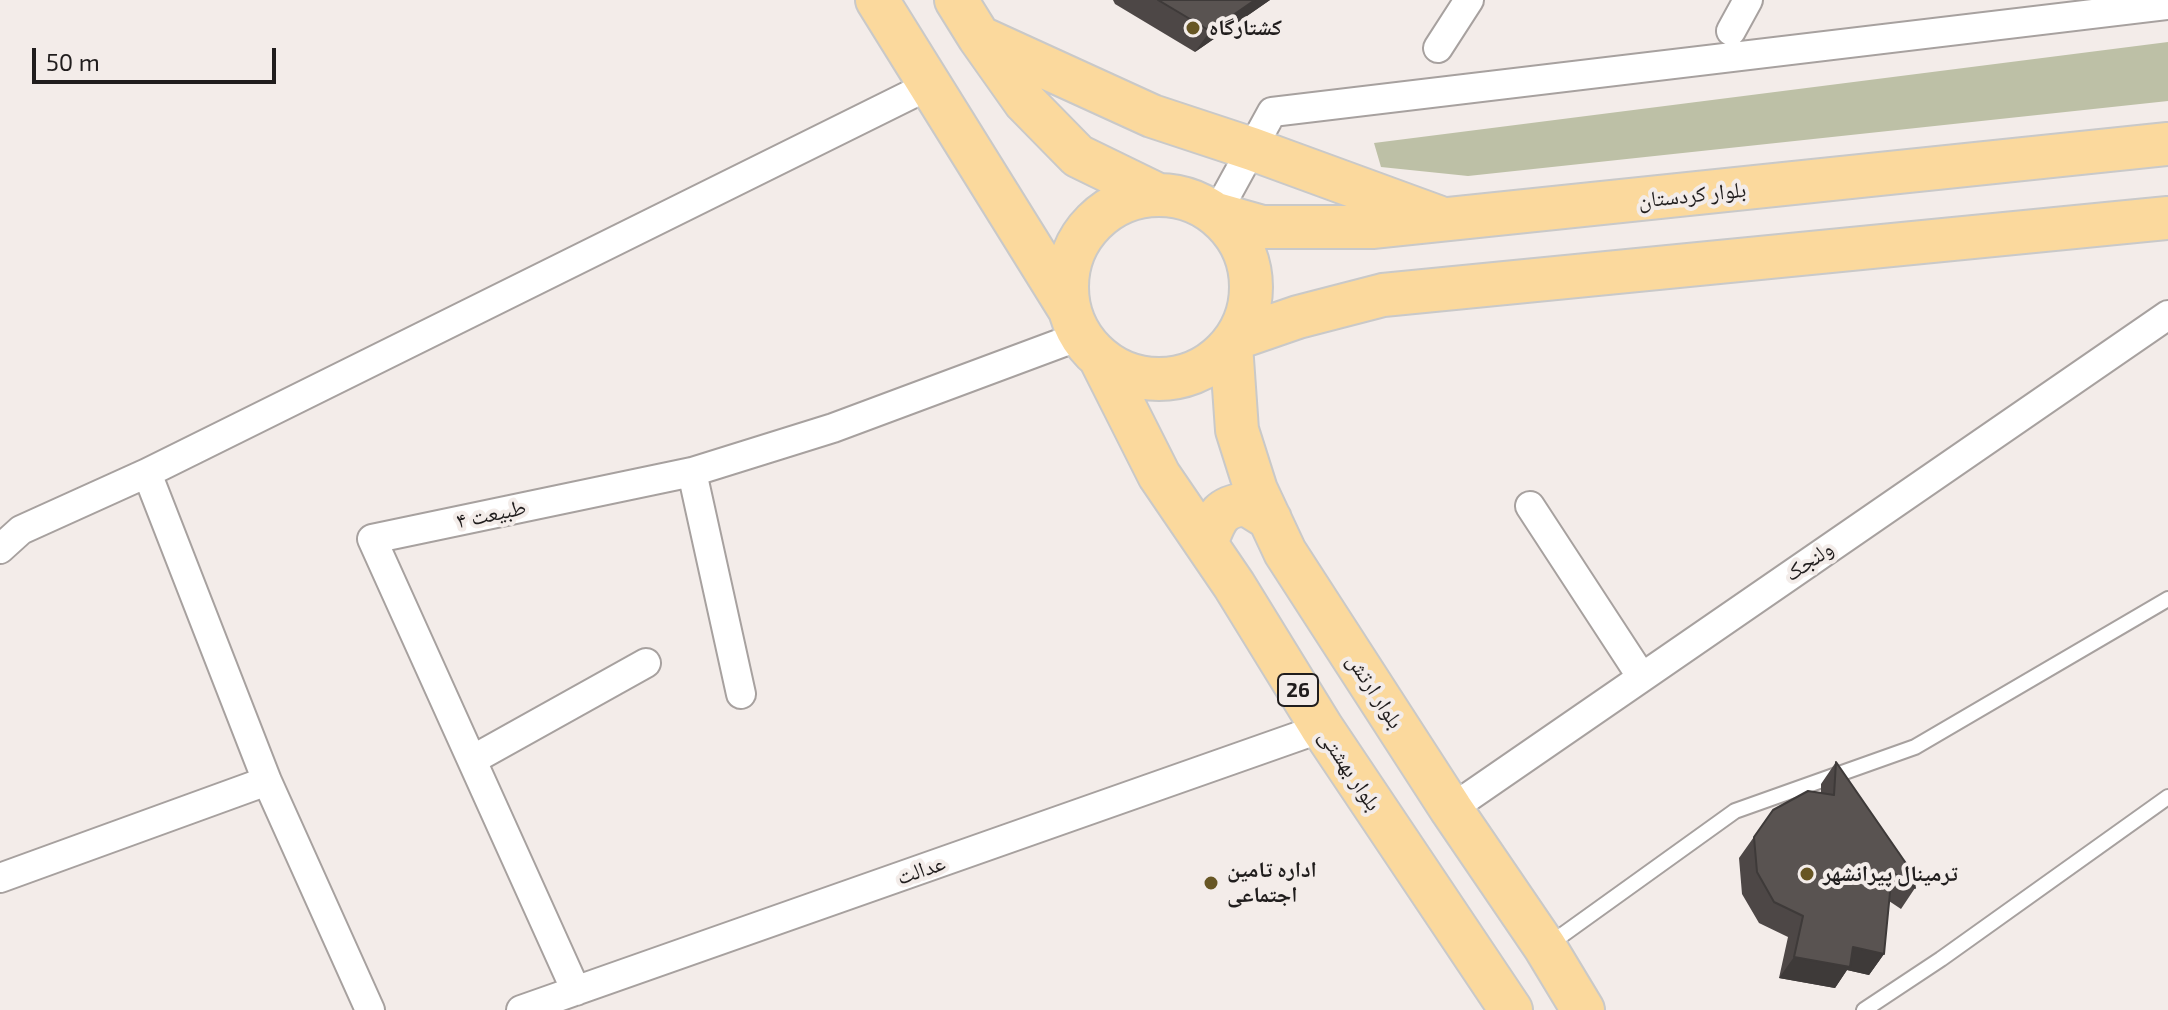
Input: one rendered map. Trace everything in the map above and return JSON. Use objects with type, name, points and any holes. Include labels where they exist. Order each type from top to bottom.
[{"type":"main road","name":"26","points":[[877,0],[1083,334]]},
{"type":"main road","name":"26","points":[[956,0],[1025,102],[1078,156],[1156,194]]},
{"type":"main road","points":[[979,37],[1152,116],[1447,220]]},
{"type":"main road","name":"بلوار کردستان","points":[[1216,214],[1262,227],[1372,227],[2168,144]]},
{"type":"main road","name":"26","points":[[1083,334],[1067,274],[1077,244],[1097,218],[1124,201],[1156,194],[1177,196],[1198,203],[1216,214],[1235,234],[1247,258],[1251,285],[1248,312],[1234,341]]},
{"type":"main road","points":[[1083,334],[1126,374],[1155,380],[1184,377],[1210,365],[1234,341],[1298,317],[1383,295],[2168,218]]},
{"type":"main road","name":"بلوار بهشتی","points":[[1083,334],[1159,475],[1206,543],[1322,728],[1511,1010]]},
{"type":"main road","name":"بلوار ارتش","points":[[1234,341],[1237,430],[1256,490],[1285,552],[1451,809],[1545,947],[1583,1010]]},
{"type":"main road","points":[[1206,543],[1217,517],[1228,506],[1246,504],[1270,519]]},
{"type":"street","points":[[1438,48],[1469,0]]},
{"type":"street","points":[[1731,31],[1748,0]]},
{"type":"street","points":[[1216,214],[1272,112],[2168,5]]},
{"type":"street","points":[[0,549],[21,530],[147,473],[930,85]]},
{"type":"street","name":"ولنجک","points":[[1451,809],[2168,315]]},
{"type":"street","name":"طبیعت ۴","points":[[576,991],[372,539],[692,472],[833,428],[1083,334]]},
{"type":"street","points":[[692,472],[741,694]]},
{"type":"street","points":[[147,473],[267,781],[370,1010]]},
{"type":"street","points":[[1530,506],[1641,676]]},
{"type":"street","points":[[472,760],[646,663]]},
{"type":"street","name":"عدالت","points":[[521,1010],[1322,728]]},
{"type":"street","points":[[0,878],[267,781]]},
{"type":"lane","points":[[1545,947],[1735,811],[1915,747],[2168,599]]},
{"type":"lane","points":[[1864,1010],[1941,959],[2168,797]]},
{"type":"green space","points":[[2168,42],[2168,101],[1468,176],[1381,167],[1374,143]]},
{"type":"building","points":[[1158,0],[1255,0],[1210,31]]},
{"type":"building","points":[[1836,762],[1912,872],[1915,888],[1892,872],[1884,954],[1853,947],[1850,967],[1794,957],[1803,916],[1774,902],[1757,872],[1754,837],[1773,810],[1808,791],[1834,795]]},
{"type":"place","name":"کشتارگاه","points":[[1193,28]]},
{"type":"place","name":"ترمینال پیرانشهر","points":[[1807,874]]},
{"type":"place","name":"اداره تامین اجتماعی","points":[[1211,883]]}]
